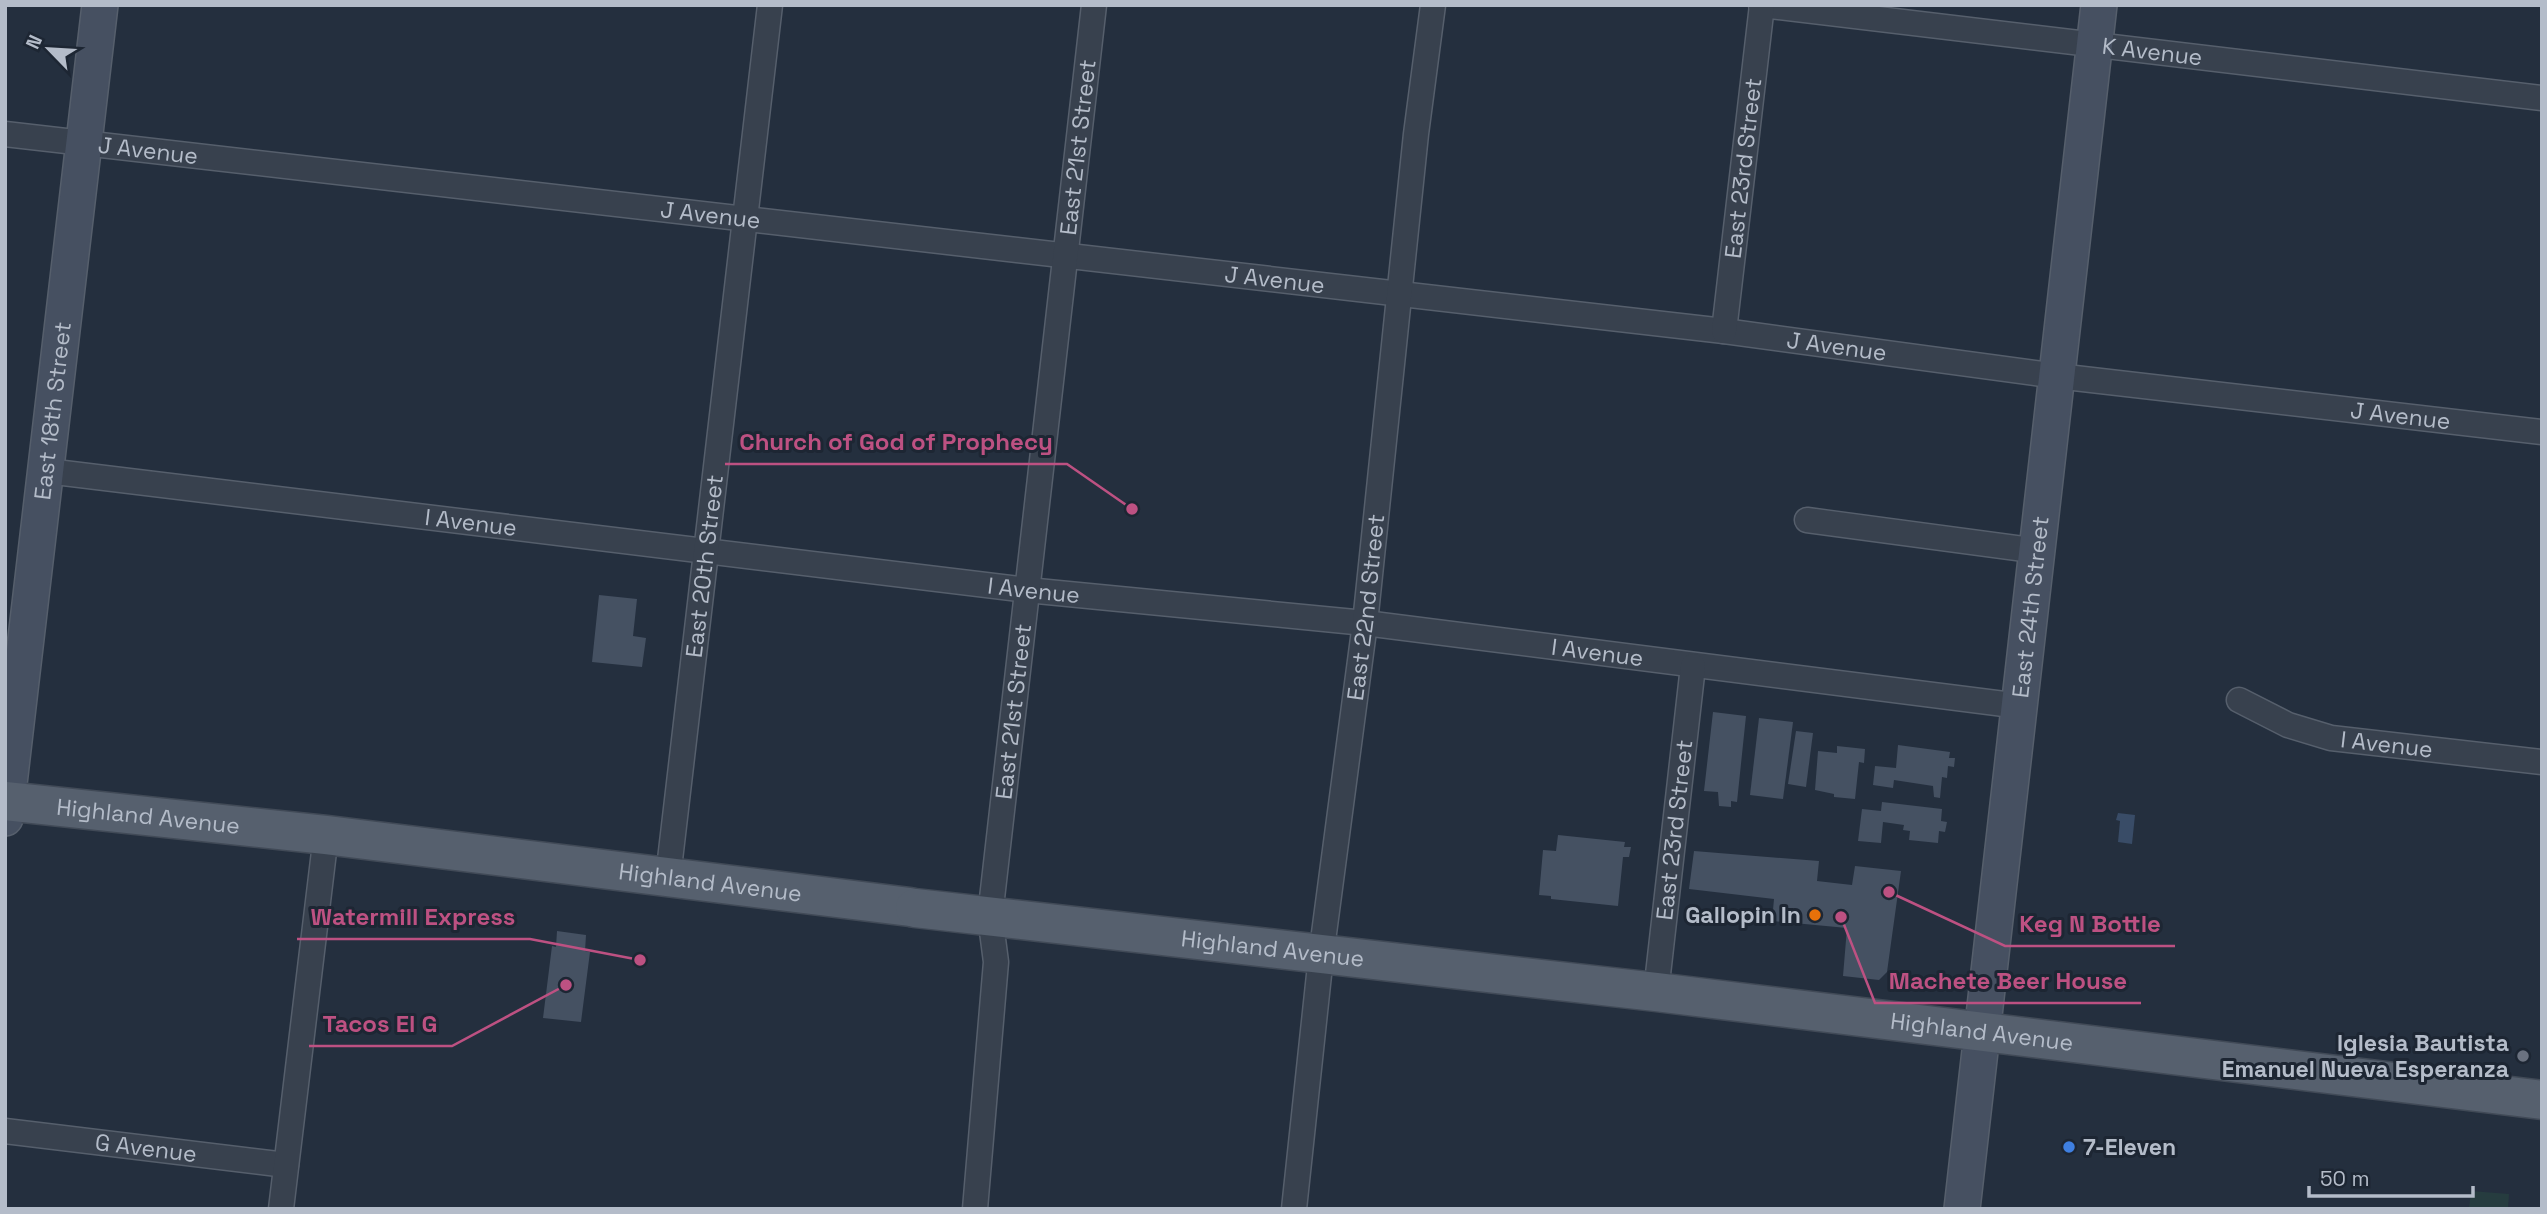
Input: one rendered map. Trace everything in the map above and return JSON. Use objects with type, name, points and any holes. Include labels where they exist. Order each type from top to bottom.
[{"type":"main road","name":"Highland Avenue","points":[[6,806],[326,835],[2542,1100]]},
{"type":"street","name":"East 18th Street","points":[[6,806],[100,5]]},
{"type":"street","name":"East 20th Street","points":[[668,877],[770,5]]},
{"type":"street","name":"East 21st Street","points":[[975,1209],[996,962],[990,916],[1094,5]]},
{"type":"street","name":"East 22nd Street","points":[[1294,1209],[1321,956],[1366,623],[1399,293],[1433,5]]},
{"type":"street","name":"K Avenue","points":[[1762,5],[2542,98]]},
{"type":"street","name":"East 23rd Street","points":[[1724,331],[1762,5]]},
{"type":"street","name":"East 24th Street","points":[[1962,1209],[2099,5]]},
{"type":"street","name":"J Avenue","points":[[5,134],[1065,258],[1724,331],[2057,376],[2542,432]]},
{"type":"street","name":"I Avenue","points":[[47,471],[1027,590],[1366,623],[2020,706]]},
{"type":"street","points":[[1807,520],[2038,551]]},
{"type":"street","name":"East 23rd Street","points":[[1656,992],[1693,666]]},
{"type":"street","name":"I Avenue","points":[[2239,701],[2288,725],[2331,738],[2542,762]]},
{"type":"street","points":[[281,1209],[326,835]]},
{"type":"street","name":"G Avenue","points":[[5,1131],[286,1165]]},
{"type":"green space","points":[[2471,1191],[2509,1194],[2508,1209],[2469,1209]]},
{"type":"water","points":[[2118,813],[2135,815],[2132,844],[2118,842]]},
{"type":"building","points":[[599,595],[637,599],[633,636],[646,638],[642,667],[592,662]]},
{"type":"building","points":[[1713,712],[1746,716],[1737,802],[1731,801],[1731,807],[1719,806],[1718,792],[1704,791]]},
{"type":"building","points":[[1759,718],[1793,722],[1783,799],[1750,795]]},
{"type":"building","points":[[1796,731],[1813,733],[1806,787],[1788,784]]},
{"type":"building","points":[[1898,745],[1950,752],[1949,758],[1955,758],[1954,767],[1948,766],[1947,778],[1942,777],[1940,798],[1934,797],[1933,786],[1894,780],[1893,788],[1873,785],[1875,766],[1896,768]]},
{"type":"building","points":[[1837,746],[1865,749],[1864,763],[1859,762],[1855,799],[1834,797],[1834,794],[1815,790],[1818,751],[1837,753]]},
{"type":"building","points":[[1882,802],[1942,809],[1941,821],[1947,822],[1945,832],[1939,831],[1938,843],[1909,840],[1910,831],[1903,830],[1904,825],[1883,822],[1881,843],[1858,841],[1862,809],[1881,811]]},
{"type":"building","points":[[1558,835],[1625,842],[1624,847],[1631,847],[1629,857],[1623,857],[1618,906],[1551,899],[1551,896],[1539,895],[1543,850],[1556,851]]},
{"type":"building","points":[[1694,851],[1819,861],[1817,881],[1852,885],[1855,866],[1901,871],[1887,972],[1879,980],[1843,976],[1847,928],[1772,921],[1774,899],[1689,889]]},
{"type":"building","points":[[557,931],[586,935],[585,951],[590,952],[581,1022],[543,1018],[552,946],[556,947]]},
{"type":"place","name":"Church of God of Prophecy","points":[[1132,509]]},
{"type":"place","name":"Keg N Bottle","points":[[1889,892]]},
{"type":"place","name":"Gallopin In","points":[[1815,915]]},
{"type":"place","name":"Machete Beer House","points":[[1841,917]]},
{"type":"place","name":"Watermill Express","points":[[640,960]]},
{"type":"place","name":"Tacos El G","points":[[566,985]]},
{"type":"place","name":"Iglesia Bautista Emanuel Nueva Esperanza","points":[[2523,1056]]},
{"type":"place","name":"7-Eleven","points":[[2069,1147]]}]
